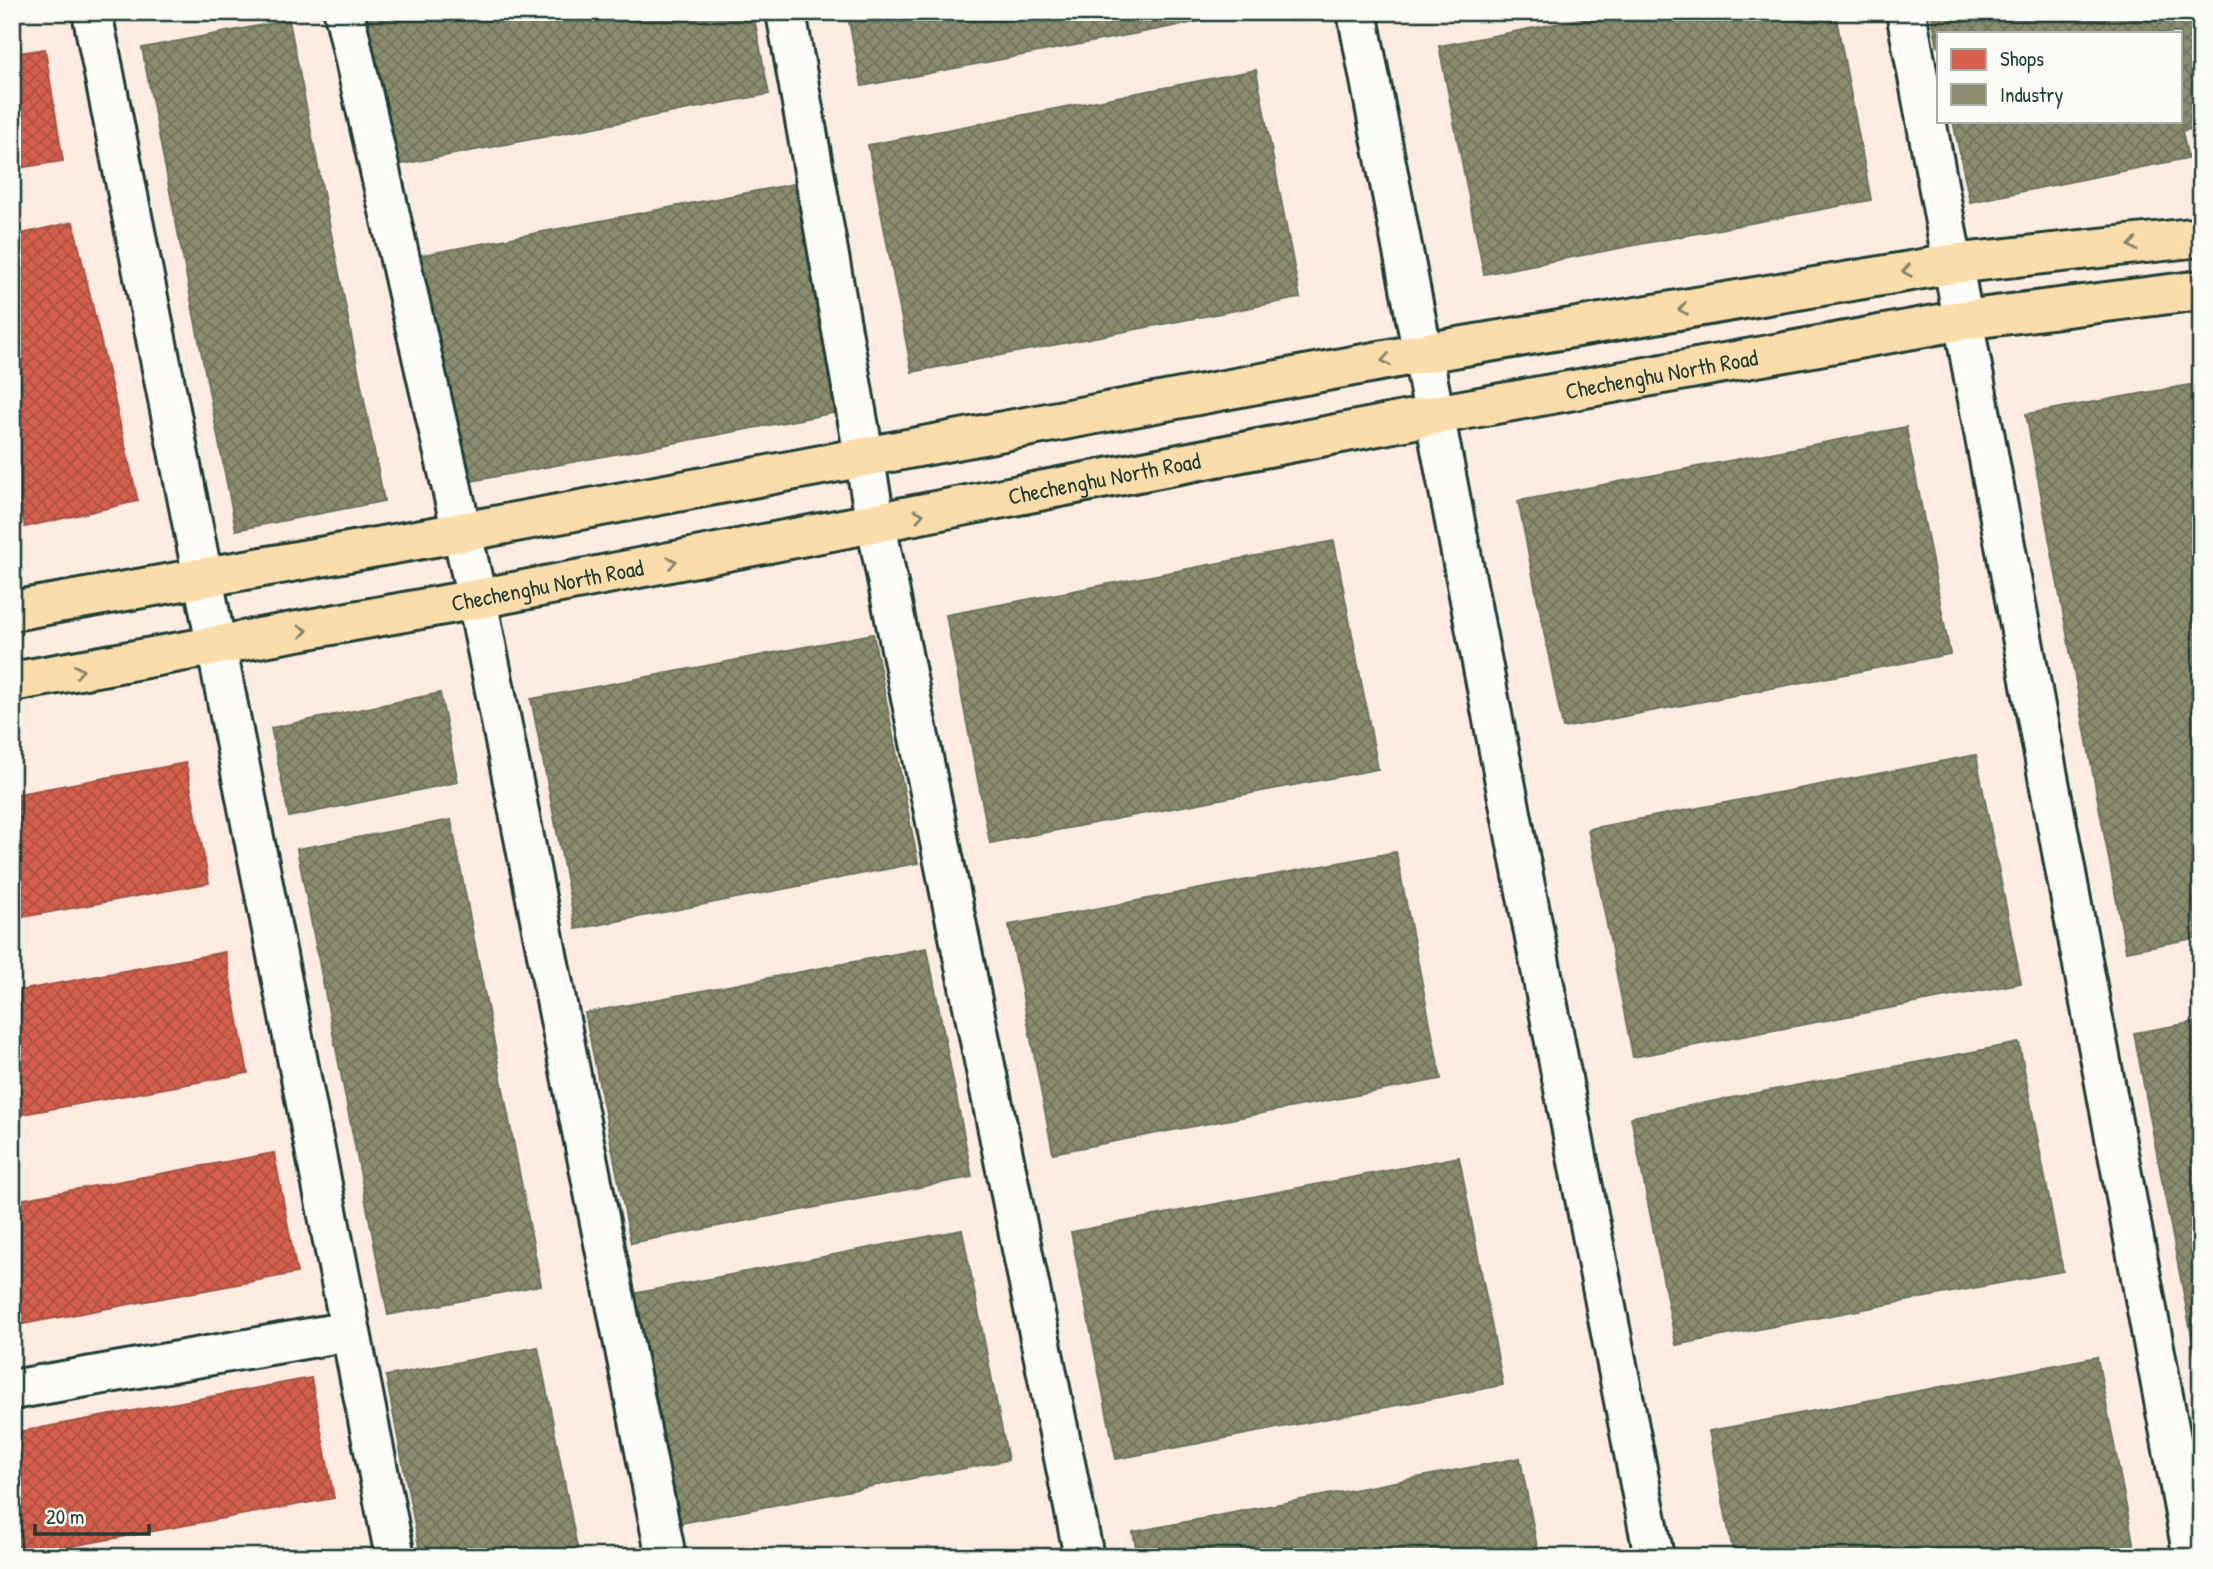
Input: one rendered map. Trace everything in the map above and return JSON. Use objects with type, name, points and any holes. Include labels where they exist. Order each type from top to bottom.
[{"type":"main road","points":[[12,611],[462,532],[1423,353],[1952,264],[2201,237]]},
{"type":"main road","name":"Chechenghu North Road","points":[[12,682],[477,599],[1435,415],[1963,320],[2201,290]]},
{"type":"street","points":[[92,12],[394,1557]]},
{"type":"street","points":[[344,12],[477,599],[666,1557]]},
{"type":"street","points":[[786,12],[876,524],[1084,1557]]},
{"type":"street","points":[[1357,12],[1654,1557]]},
{"type":"street","points":[[1906,12],[2193,1557]]},
{"type":"street","points":[[12,1390],[350,1331]]},
{"type":"shaded area","points":[[12,12],[2201,12],[2201,1557],[12,1557]]},
{"type":"building: Shops","points":[[45,49],[63,161],[12,169],[12,54]]},
{"type":"building: Shops","points":[[73,222],[138,501],[25,527],[12,471],[12,236]]},
{"type":"building: Shops","points":[[186,763],[209,883],[12,919],[12,795]]},
{"type":"building: Shops","points":[[225,952],[248,1073],[12,1116],[12,992]]},
{"type":"building: Shops","points":[[274,1153],[297,1273],[12,1326],[12,1201]]},
{"type":"building: Shops","points":[[311,1378],[334,1498],[12,1557],[12,1433]]},
{"type":"building: Industry","points":[[351,12],[753,12],[769,94],[381,168]]},
{"type":"building: Industry","points":[[847,12],[1248,12],[862,86]]},
{"type":"building: Industry","points":[[1618,12],[1835,12],[1871,200],[1484,274],[1439,46]]},
{"type":"building: Industry","points":[[1931,12],[2201,12],[2201,127],[2182,131],[2188,158],[1970,202],[1953,122],[2182,122],[2182,32],[1937,32],[1937,43]]},
{"type":"building: Industry","points":[[289,20],[384,501],[236,530],[142,48]]},
{"type":"building: Industry","points":[[1256,70],[1300,298],[912,372],[868,145]]},
{"type":"building: Industry","points":[[804,182],[849,410],[461,483],[417,256]]},
{"type":"building: Industry","points":[[2201,383],[2201,937],[2126,951],[2026,414]]},
{"type":"building: Industry","points":[[1906,427],[1950,654],[1563,728],[1518,501]]},
{"type":"building: Industry","points":[[1334,541],[1378,769],[990,843],[946,615]]},
{"type":"building: Industry","points":[[873,634],[918,863],[576,929],[531,699]]},
{"type":"building: Industry","points":[[440,693],[458,782],[289,817],[271,728]]},
{"type":"building: Industry","points":[[1976,755],[2021,983],[1633,1057],[1588,829]]},
{"type":"building: Industry","points":[[451,820],[541,1285],[388,1315],[297,849]]},
{"type":"building: Industry","points":[[1396,852],[1441,1079],[1053,1153],[1009,925]]},
{"type":"building: Industry","points":[[927,948],[972,1177],[631,1243],[585,1013]]},
{"type":"building: Industry","points":[[2201,1021],[2201,1385],[2134,1033]]},
{"type":"building: Industry","points":[[2019,1043],[2063,1271],[1676,1345],[1631,1117]]},
{"type":"building: Industry","points":[[1459,1157],[1503,1385],[1116,1459],[1071,1232]]},
{"type":"building: Industry","points":[[962,1230],[1008,1460],[666,1526],[621,1296]]},
{"type":"building: Industry","points":[[538,1347],[579,1557],[421,1557],[386,1376]]},
{"type":"building: Industry","points":[[2097,1357],[2136,1557],[1734,1557],[1709,1431]]},
{"type":"building: Industry","points":[[1520,1458],[1539,1557],[1138,1557],[1133,1532]]}]
